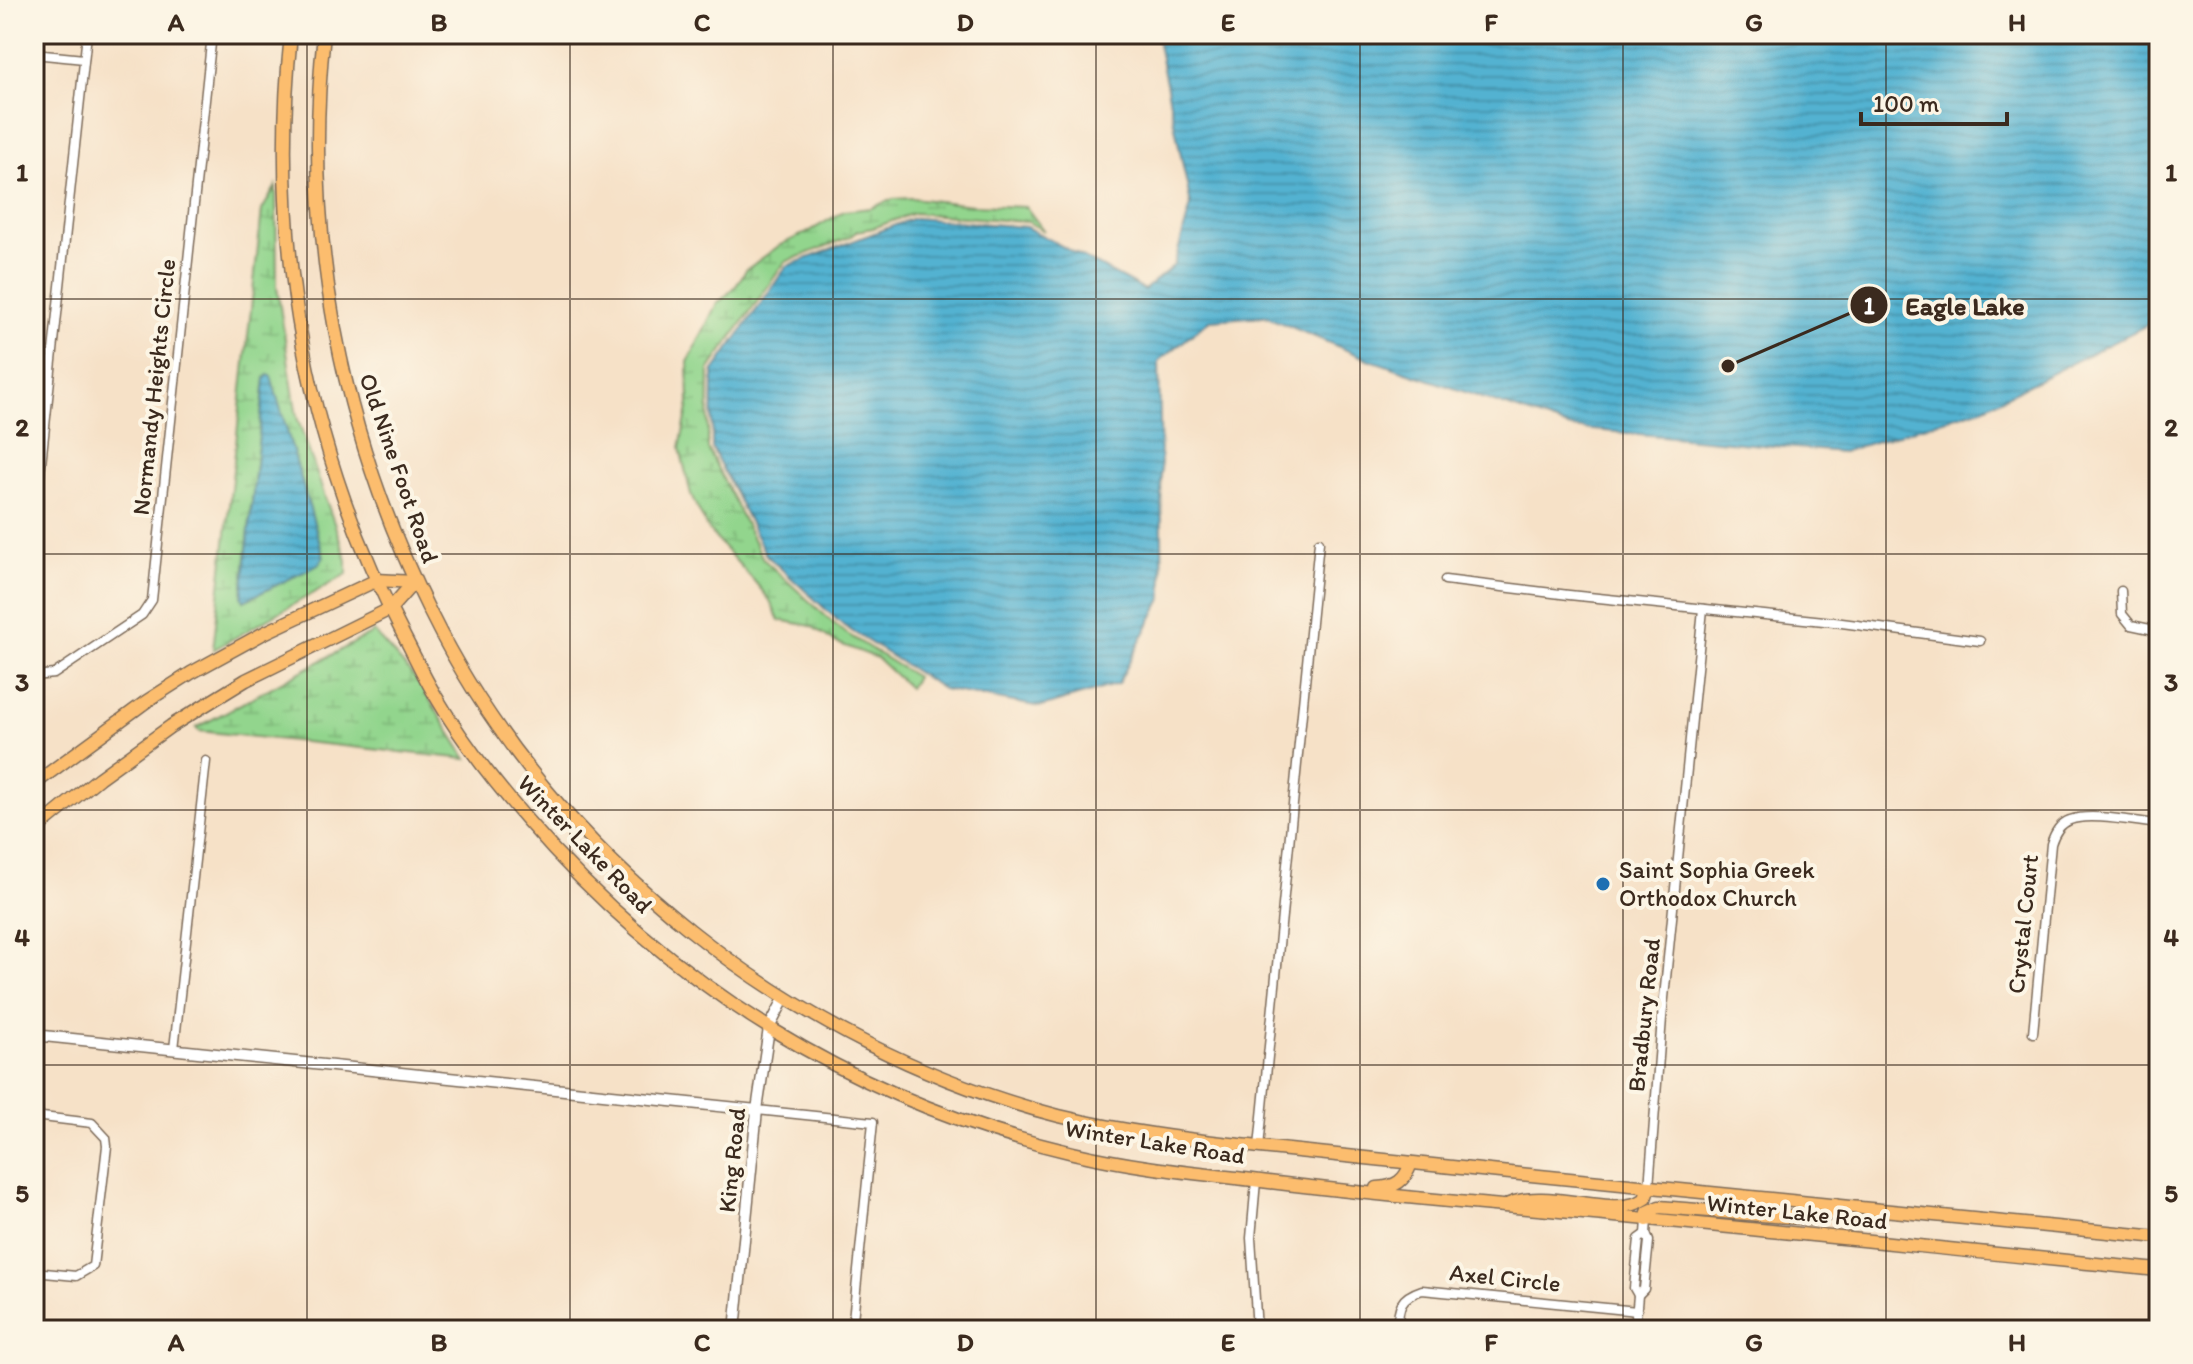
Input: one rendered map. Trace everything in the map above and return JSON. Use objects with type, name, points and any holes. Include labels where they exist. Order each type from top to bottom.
[{"type":"main road","points":[[291,34],[284,96],[283,167],[293,295],[317,417],[352,523],[377,580]]},
{"type":"main road","name":"Old Nine Foot Road","points":[[324,34],[318,111],[318,185],[330,305],[357,427],[414,582]]},
{"type":"main road","points":[[34,784],[103,731],[191,673],[264,633],[377,580],[414,582]]},
{"type":"main road","name":"Winter Lake Road","points":[[377,580],[437,699],[486,769],[540,835],[599,896],[663,953],[769,1028],[848,1074],[919,1105],[1076,1154],[1177,1172],[2159,1270]]},
{"type":"main road","points":[[34,831],[111,769],[220,695],[390,609],[414,582]]},
{"type":"main road","name":"Winter Lake Road","points":[[414,582],[459,668],[514,748],[569,815],[622,869],[695,933],[785,997],[881,1052],[939,1077],[1053,1115],[1122,1130],[1411,1163],[2159,1237]]},
{"type":"main road","points":[[1298,1186],[1390,1188],[1406,1177],[1411,1163]]},
{"type":"main road","points":[[1504,1206],[1533,1198],[1627,1206],[1645,1199],[1649,1187]]},
{"type":"main road","points":[[1647,1220],[1648,1212],[1659,1207],[1813,1219],[1831,1213],[1835,1205]]},
{"type":"street","points":[[34,529],[87,34]]},
{"type":"street","name":"Normandy Heights Circle","points":[[34,676],[54,674],[142,615],[152,600],[212,34]]},
{"type":"street","points":[[34,54],[84,59]]},
{"type":"street","points":[[34,413],[46,414]]},
{"type":"street","points":[[2154,439],[2159,457]]},
{"type":"street","points":[[1259,1147],[1319,542]]},
{"type":"street","points":[[1445,580],[1806,618],[1980,641]]},
{"type":"street","points":[[2121,591],[2122,614],[2131,625],[2159,631]]},
{"type":"street","name":"Bradbury Road","points":[[1649,1187],[1662,1018],[1703,609]]},
{"type":"street","points":[[174,1049],[206,761]]},
{"type":"street","name":"Crystal Court","points":[[2033,1033],[2051,844],[2057,830],[2070,820],[2085,817],[2159,824]]},
{"type":"street","name":"King Road","points":[[735,1330],[757,1110],[769,1028],[785,997]]},
{"type":"street","points":[[34,1035],[873,1122],[852,1330]]},
{"type":"street","points":[[34,1116],[92,1123],[99,1127],[107,1146],[93,1266],[76,1276],[34,1272]]},
{"type":"street","points":[[1256,1181],[1251,1238],[1257,1330]]},
{"type":"street","points":[[1635,1330],[1638,1295],[1634,1288],[1639,1239],[1646,1234],[1647,1220]]},
{"type":"street","name":"Axel Circle","points":[[1397,1330],[1399,1307],[1408,1295],[1422,1290],[1637,1311]]},
{"type":"green space","points":[[276,186],[277,287],[297,417],[347,560],[347,574],[213,650],[262,210]],"holes":[[[265,379],[277,401],[323,557],[318,565],[244,601],[242,596]]]},
{"type":"green space","points":[[893,199],[1026,207],[1044,231],[1028,222],[914,213],[857,231],[850,237],[785,262],[709,370],[708,449],[763,559],[841,630],[916,677],[909,688],[877,658],[835,642],[811,626],[779,620],[769,599],[709,531],[691,495],[680,448],[689,403],[688,362],[716,305],[736,286],[746,270],[780,245],[844,211],[871,208]]},
{"type":"green space","points":[[374,632],[417,680],[467,759],[199,731],[196,728]]},
{"type":"water","points":[[1156,34],[2159,34],[2159,319],[1985,407],[1842,452],[1571,428],[1368,359],[1265,316],[1210,320],[1159,361],[1163,597],[1118,684],[1041,707],[943,689],[844,626],[766,555],[712,448],[713,372],[787,266],[914,218],[1026,227],[1144,290],[1174,265],[1191,205]]},
{"type":"water","points":[[271,376],[324,557],[318,565],[244,601],[265,379]]},
{"type":"place","name":"Eagle Lake","points":[[1728,366]]},
{"type":"place","name":"Saint Sophia Greek Orthodox Church","points":[[1603,884]]}]
